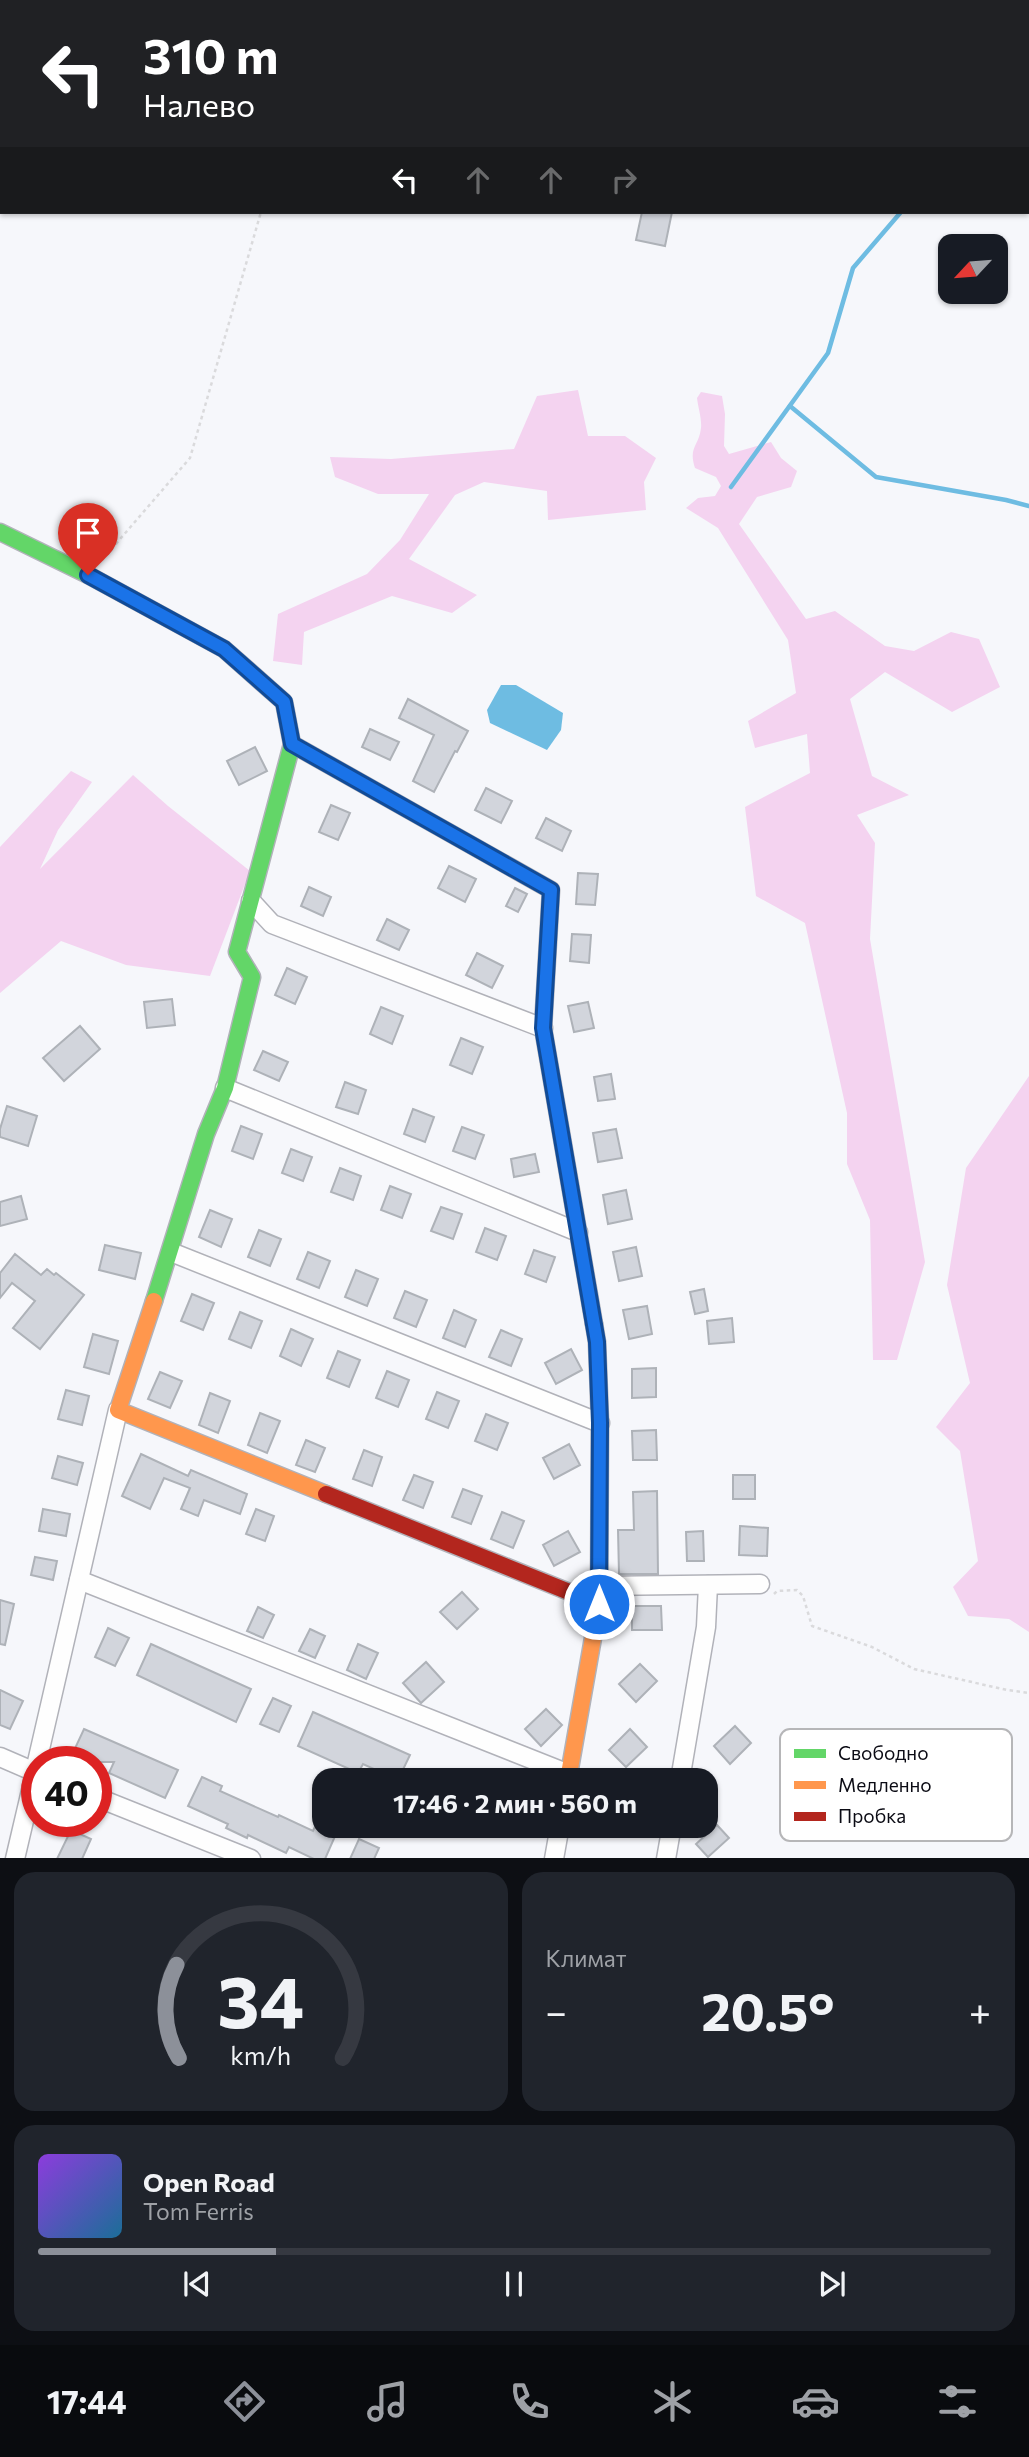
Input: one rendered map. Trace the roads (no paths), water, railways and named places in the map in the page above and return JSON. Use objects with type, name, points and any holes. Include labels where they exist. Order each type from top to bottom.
[{"type":"street","points":[[0,532],[88,575],[224,649],[284,702],[292,744],[237,952],[253,977],[225,1088],[206,1134],[171,1252],[118,1410],[41,1746]]},
{"type":"street","points":[[292,744],[551,890],[543,1028],[597,1342],[600,1423],[599,1595],[570,1768]]},
{"type":"street","points":[[251,901],[272,924],[543,1028]]},
{"type":"street","points":[[225,1088],[578,1232]]},
{"type":"street","points":[[171,1252],[600,1423]]},
{"type":"street","points":[[118,1410],[599,1595],[708,1585],[765,1591]]},
{"type":"street","points":[[79,1580],[547,1768]]},
{"type":"street","points":[[682,1768],[706,1627],[708,1585]]},
{"type":"street","points":[[0,1757],[21,1763]]},
{"type":"street","points":[[112,1803],[251,1858]]},
{"type":"street","points":[[15,1858],[21,1832]]},
{"type":"street","points":[[554,1858],[558,1838]]},
{"type":"street","points":[[666,1858],[670,1838]]},
{"type":"water","points":[[501,685],[516,685],[563,713],[561,730],[547,750],[490,723],[487,710]]},
{"type":"waterway","points":[[731,487],[828,353],[853,268],[899,214]]},
{"type":"waterway","points":[[790,406],[876,477],[1029,506]]}]
